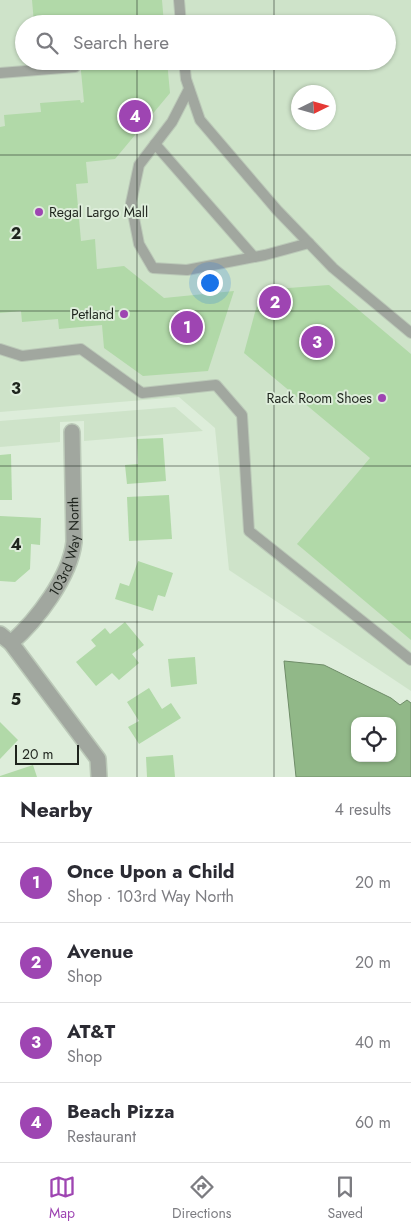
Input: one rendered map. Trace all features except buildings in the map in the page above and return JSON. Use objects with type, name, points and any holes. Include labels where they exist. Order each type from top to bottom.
[{"type":"street","name":"103rd Way North","points":[[6,638],[24,632],[54,591],[72,556],[74,542],[72,432]]},
{"type":"street","points":[[6,638],[98,759],[100,777]]},
{"type":"lane","points":[[179,0],[180,15]]},
{"type":"lane","points":[[0,73],[38,70]]},
{"type":"lane","points":[[185,70],[186,79],[200,120],[277,210],[333,268],[411,333]]},
{"type":"lane","points":[[189,89],[172,122],[139,165],[131,203],[139,244],[153,268],[186,270],[254,257],[309,243]]},
{"type":"lane","points":[[155,144],[254,257]]},
{"type":"lane","points":[[0,349],[22,356],[81,349],[142,393],[216,385],[242,414],[249,531],[411,660]]},
{"type":"shaded area","points":[[0,0],[411,0],[411,691],[229,570],[215,428],[179,397],[0,412]]},
{"type":"shaded area","points":[[175,407],[203,431],[84,441],[84,421],[60,422],[60,442],[0,447],[0,421]]},
{"type":"shaded area","points":[[284,661],[324,665],[391,698],[400,705],[407,700],[411,703],[411,777],[296,777]]},
{"type":"place","name":"Beach Pizza","points":[[135,116]]},
{"type":"place","name":"Regal Largo Mall","points":[[39,212]]},
{"type":"place","name":"Avenue","points":[[275,302]]},
{"type":"place","name":"Petland","points":[[124,314]]},
{"type":"place","name":"Once Upon a Child","points":[[187,327]]},
{"type":"place","name":"AT&T","points":[[317,342]]},
{"type":"place","name":"Rack Room Shoes","points":[[382,398]]}]
